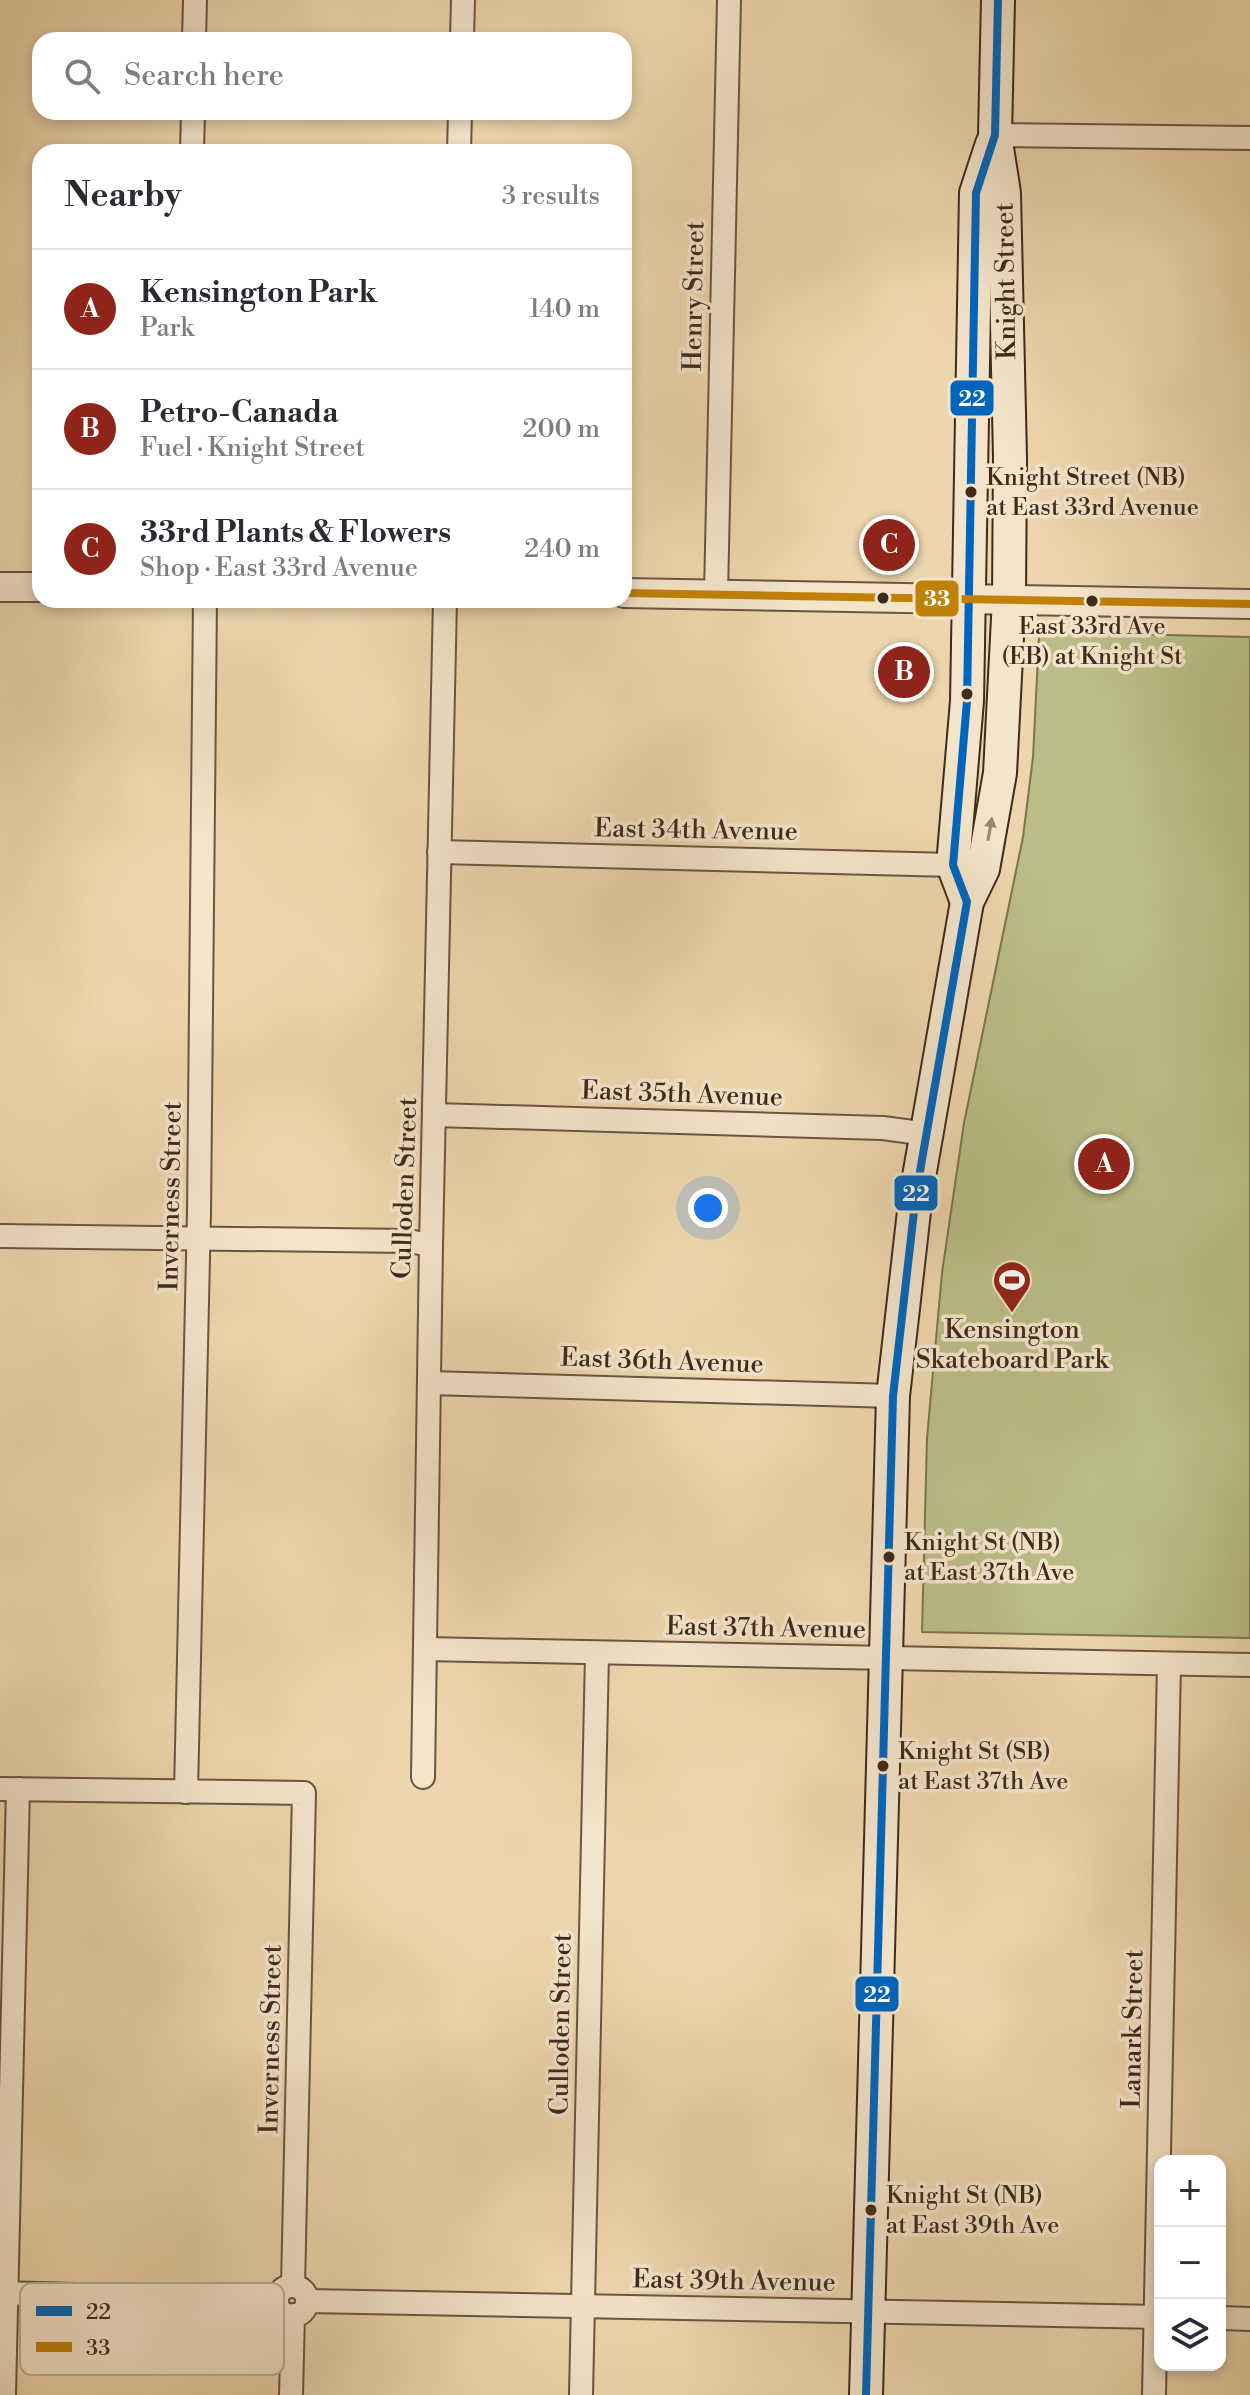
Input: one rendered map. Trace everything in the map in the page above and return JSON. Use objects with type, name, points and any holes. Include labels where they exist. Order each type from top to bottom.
[{"type":"main road","name":"Knight Street","points":[[866,2395],[893,1396],[907,1263],[927,1134],[967,902],[983,869],[1000,773],[1009,599],[1010,457],[1004,193],[995,135],[998,0]]},
{"type":"main road","name":"Knight Street","points":[[967,902],[953,865],[967,701],[976,193],[995,135]]},
{"type":"street","points":[[194,32],[195,0]]},
{"type":"street","points":[[462,32],[463,0]]},
{"type":"street","name":"Henry Street","points":[[716,594],[729,0]]},
{"type":"street","points":[[192,144],[193,120]]},
{"type":"street","points":[[459,144],[460,120]]},
{"type":"street","points":[[995,135],[1250,138]]},
{"type":"street","points":[[0,587],[32,587]]},
{"type":"street","points":[[632,593],[1250,604]]},
{"type":"street","name":"Inverness Street","points":[[205,608],[198,1238],[186,1792],[304,1793],[291,2395]]},
{"type":"street","name":"Culloden Street","points":[[423,1777],[445,608]]},
{"type":"street","name":"East 34th Avenue","points":[[439,852],[953,865]]},
{"type":"street","name":"East 35th Avenue","points":[[435,1115],[883,1128],[927,1134]]},
{"type":"street","points":[[0,1236],[408,1241],[431,1245]]},
{"type":"street","name":"East 36th Avenue","points":[[429,1383],[893,1396]]},
{"type":"street","name":"East 37th Avenue","points":[[425,1649],[1250,1665]]},
{"type":"street","name":"Culloden Street","points":[[581,2395],[597,1654]]},
{"type":"street","name":"Lanark Street","points":[[1158,2299],[1169,1664]]},
{"type":"street","points":[[4,2395],[9,1789],[186,1792]]},
{"type":"street","name":"East 39th Avenue","points":[[284,2301],[1154,2317]]},
{"type":"street","points":[[1226,2318],[1250,2319]]},
{"type":"street","name":"Lanark Street","points":[[1154,2395],[1155,2371]]},
{"type":"green space","points":[[1044,632],[1250,637],[1250,1638],[922,1632],[927,1438],[942,1273],[964,1123],[1023,837],[1033,757],[1039,636]]},
{"type":"transit line","name":"22","points":[[866,2395],[893,1396],[916,1194],[967,902],[953,865],[967,701],[976,193],[995,135],[998,0]]},
{"type":"transit line","name":"33","points":[[632,593],[1250,604]]},
{"type":"place","name":"Knight Street (NB) at East 33rd Avenue","points":[[971,492]]},
{"type":"place","name":"33rd Plants & Flowers","points":[[889,545]]},
{"type":"place","name":"East 33rd Ave (EB) at Knight St","points":[[1092,601]]},
{"type":"place","name":"Petro-Canada","points":[[904,672]]},
{"type":"place","name":"Kensington Park","points":[[1104,1164]]},
{"type":"place","name":"Kensington Skateboard Park","points":[[1012,1314]]},
{"type":"place","name":"Knight St (NB) at East 37th Ave","points":[[889,1557]]},
{"type":"place","name":"Knight St (SB) at East 37th Ave","points":[[883,1766]]},
{"type":"place","name":"Knight St (NB) at East 39th Ave","points":[[871,2210]]}]
